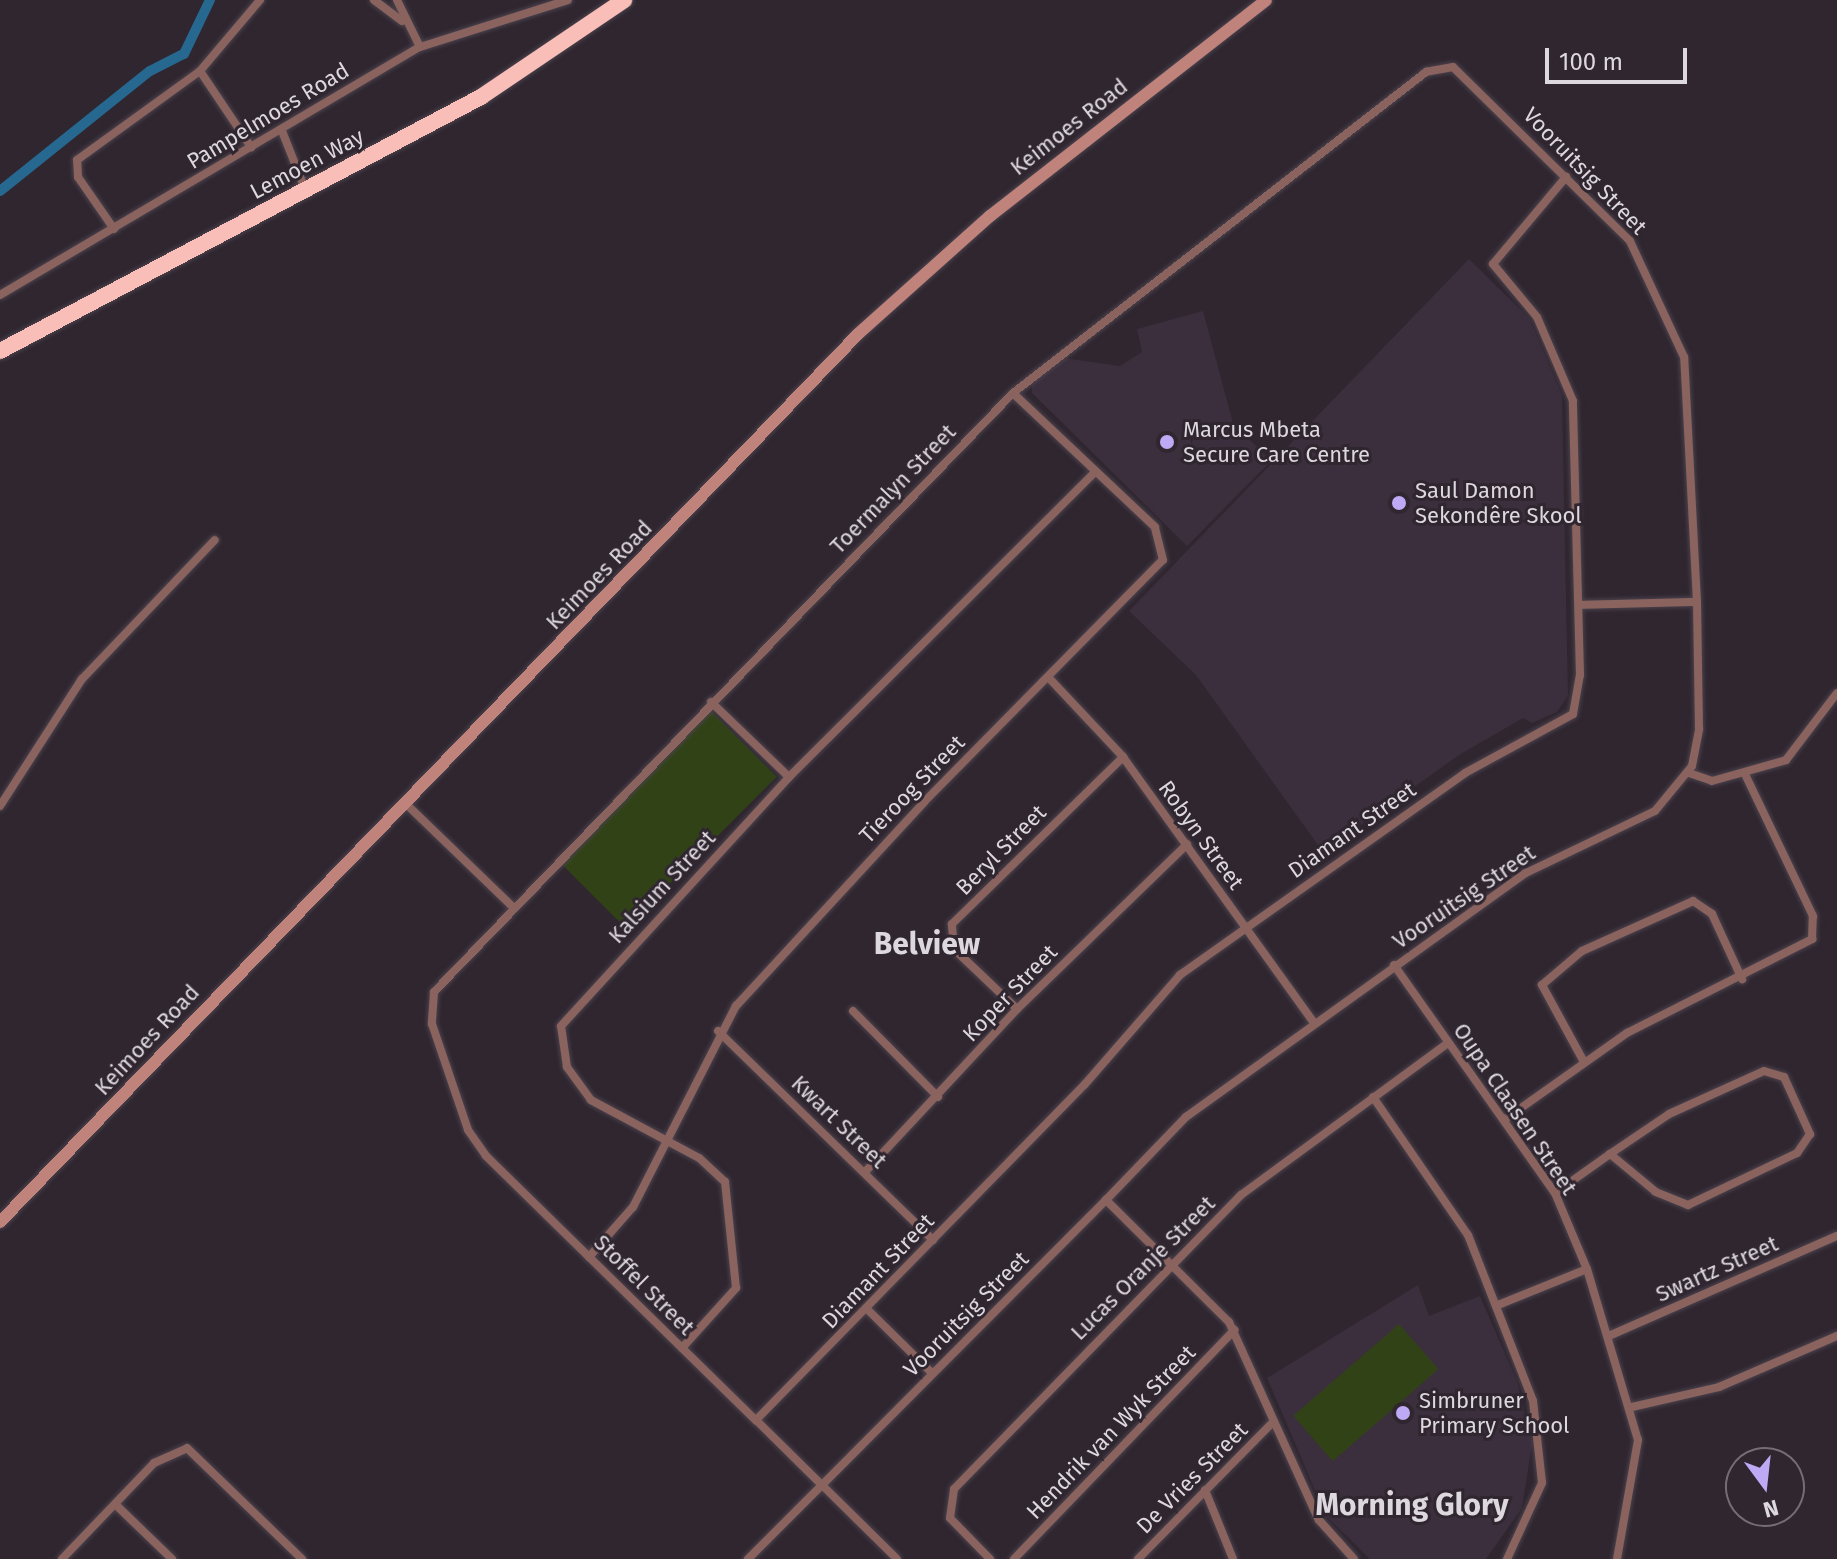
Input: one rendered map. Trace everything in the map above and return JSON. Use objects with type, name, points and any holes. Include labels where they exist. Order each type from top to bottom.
[{"type":"highway","name":"Lemoen Way","points":[[0,351],[306,191],[507,81],[624,0]]},
{"type":"street","points":[[114,229],[78,177],[77,160],[200,71],[260,0]]},
{"type":"street","points":[[374,0],[406,24]]},
{"type":"street","points":[[397,0],[406,24],[420,47]]},
{"type":"street","name":"Pampelmoes Road","points":[[0,295],[420,47],[568,0]]},
{"type":"street","name":"Keimoes Road","points":[[0,1222],[858,334],[990,216],[1266,0]]},
{"type":"street","name":"Vooruitsig Street","points":[[748,1559],[1186,1117],[1394,965],[1538,866],[1655,811],[1689,773],[1699,729],[1697,602],[1684,357],[1635,248],[1467,76],[1436,66]]},
{"type":"street","name":"Toermalyn Street","points":[[432,998],[511,905],[1013,393],[1436,66]]},
{"type":"street","points":[[200,71],[251,147]]},
{"type":"street","points":[[282,131],[306,191]]},
{"type":"street","name":"Diamant Street","points":[[756,1420],[933,1240],[1167,987],[1246,927],[1465,773],[1570,717],[1580,693],[1572,394],[1537,317],[1493,264],[1566,177]]},
{"type":"street","name":"Tieroog Street","points":[[589,1257],[625,1219],[718,1031],[882,845],[1165,555],[1159,532],[1013,393]]},
{"type":"street","name":"Kalsium Street","points":[[682,1348],[734,1293],[736,1245],[722,1178],[591,1100],[567,1067],[561,1026],[789,777],[1096,471]]},
{"type":"street","points":[[0,806],[82,679],[215,540]]},
{"type":"street","points":[[1579,605],[1697,602]]},
{"type":"street","name":"Robyn Street","points":[[1048,677],[1123,757],[1314,1023]]},
{"type":"street","points":[[1689,773],[1712,781],[1746,776],[1797,752],[1837,693]]},
{"type":"street","points":[[711,702],[789,777]]},
{"type":"street","name":"Beryl Street","points":[[1017,1009],[954,949],[952,924],[1123,757]]},
{"type":"street","points":[[1504,1120],[1584,1062],[1805,947],[1815,932],[1746,776]]},
{"type":"street","points":[[406,804],[511,905]]},
{"type":"street","name":"Koper Street","points":[[865,1172],[1017,1009],[1187,844]]},
{"type":"street","points":[[1584,1062],[1542,985],[1582,951],[1693,901],[1712,914],[1742,979]]},
{"type":"street","name":"Oupa Claasen Street","points":[[1394,965],[1555,1193],[1587,1269],[1632,1407],[1638,1465],[1617,1559]]},
{"type":"street","name":"Stoffel Street","points":[[432,998],[432,1024],[475,1142],[892,1557]]},
{"type":"street","points":[[853,1011],[938,1097]]},
{"type":"street","name":"Kwart Street","points":[[718,1031],[933,1240]]},
{"type":"street","name":"Lucas Oranje Street","points":[[990,1559],[950,1518],[950,1494],[1172,1261],[1253,1185],[1448,1043]]},
{"type":"street","points":[[1555,1193],[1610,1154],[1669,1114],[1764,1071],[1784,1077],[1810,1134],[1797,1153],[1688,1205],[1656,1192],[1610,1154]]},
{"type":"street","points":[[1373,1097],[1463,1228],[1498,1305],[1533,1401],[1543,1461],[1537,1503],[1507,1559]]},
{"type":"street","points":[[1106,1200],[1172,1261],[1234,1330],[1320,1522],[1354,1559]]},
{"type":"street","name":"Swartz Street","points":[[1611,1335],[1837,1236]]},
{"type":"street","points":[[1498,1305],[1587,1269]]},
{"type":"street","points":[[866,1308],[932,1373]]},
{"type":"street","name":"Hendrik van Wyk Street","points":[[1014,1559],[1234,1330]]},
{"type":"street","points":[[1632,1407],[1719,1387],[1837,1336]]},
{"type":"street","name":"De Vries Street","points":[[1138,1559],[1273,1422]]},
{"type":"street","points":[[62,1559],[167,1452],[187,1448],[302,1559]]},
{"type":"street","points":[[1205,1490],[1233,1559]]},
{"type":"street","points":[[116,1505],[172,1559]]},
{"type":"shaded area","name":"Saul Damon Sekondêre Skool","points":[[1469,259],[1529,318],[1562,395],[1568,696],[1557,712],[1532,723],[1523,718],[1459,755],[1323,852],[1196,675],[1129,611]]},
{"type":"shaded area","name":"Marcus Mbeta Secure Care Centre","points":[[1203,311],[1233,423],[1271,461],[1187,546],[1032,393],[1032,380],[1063,358],[1120,366],[1142,352],[1137,329]]},
{"type":"shaded area","name":"Simbruner Primary School","points":[[1418,1285],[1429,1316],[1480,1296],[1517,1381],[1532,1444],[1522,1508],[1486,1559],[1370,1559],[1326,1516],[1267,1378]]},
{"type":"green space","points":[[711,711],[777,777],[625,928],[560,862]]},
{"type":"green space","points":[[1399,1324],[1438,1369],[1333,1461],[1293,1416]]},
{"type":"waterway","points":[[0,191],[150,71],[184,54],[210,0]]},
{"type":"place","name":"Marcus Mbeta Secure Care Centre","points":[[1167,442]]},
{"type":"place","name":"Saul Damon Sekondêre Skool","points":[[1399,503]]},
{"type":"place","name":"Simbruner Primary School","points":[[1403,1413]]},
{"type":"district","name":"Belview","points":[[927,944]]},
{"type":"district","name":"Morning Glory","points":[[1412,1505]]}]
